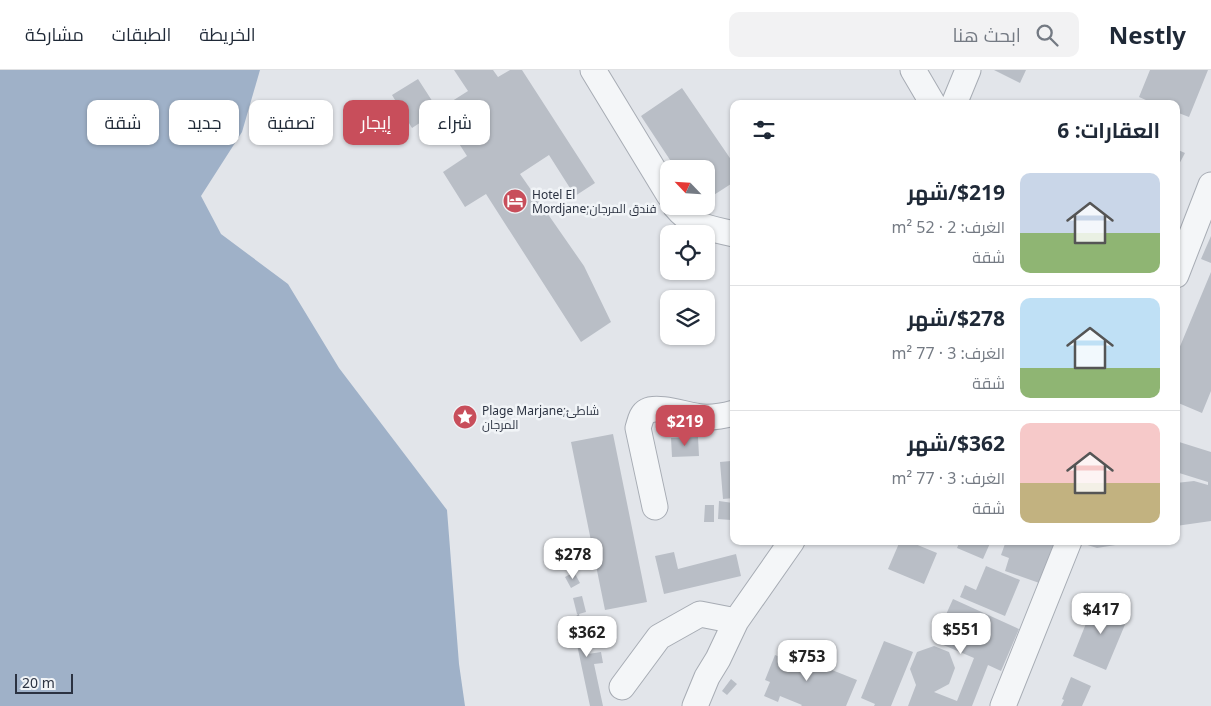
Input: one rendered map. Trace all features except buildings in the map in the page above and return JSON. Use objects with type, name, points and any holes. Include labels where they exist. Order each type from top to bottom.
[{"type":"street","points":[[593,70],[660,180]]},
{"type":"street","points":[[912,70],[931,100]]},
{"type":"street","points":[[962,100],[968,70]]},
{"type":"street","points":[[1182,245],[1211,185]]},
{"type":"street","points":[[683,215],[703,227],[730,233]]},
{"type":"street","points":[[655,507],[638,428],[642,417],[647,411],[655,409],[702,417],[720,417],[730,414]]},
{"type":"street","points":[[695,706],[707,677],[736,621],[789,545]]},
{"type":"street","points":[[1003,706],[1068,545]]},
{"type":"street","points":[[622,687],[660,637],[700,614],[736,621]]},
{"type":"water","points":[[0,70],[260,70],[239,137],[239,100],[169,100],[169,145],[234,145],[201,196],[221,234],[288,284],[339,368],[447,510],[459,664],[465,706],[0,706]]},
{"type":"place","name":"Hotel El Mordjane;فندق المرجان","points":[[515,201]]},
{"type":"place","name":"Plage Marjane;شاطئ المرجان","points":[[465,417]]}]
